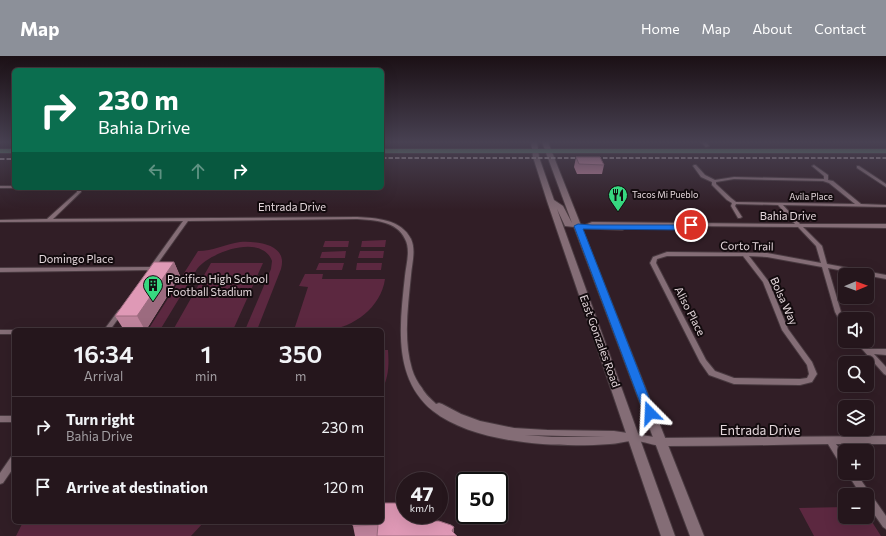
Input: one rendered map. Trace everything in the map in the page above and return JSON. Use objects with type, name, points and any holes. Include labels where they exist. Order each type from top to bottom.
[{"type":"main road","name":"East Gonzales Road","points":[[540,164],[550,200],[668,536]]},
{"type":"main road","name":"East Gonzales Road","points":[[553,164],[697,536]]},
{"type":"main road","points":[[550,200],[560,208],[568,224],[578,226]]},
{"type":"street","points":[[695,166],[703,176],[714,181],[734,178],[826,180],[859,205]]},
{"type":"street","points":[[814,166],[826,176],[826,180]]},
{"type":"street","points":[[858,167],[873,178],[883,180],[886,186]]},
{"type":"street","points":[[714,181],[714,184],[735,203],[732,206],[740,217]]},
{"type":"street","points":[[0,187],[12,187]]},
{"type":"street","points":[[49,220],[79,192],[79,190]]},
{"type":"street","name":"Avila Place","points":[[735,203],[886,206]]},
{"type":"street","points":[[780,204],[819,246],[838,312]]},
{"type":"street","points":[[147,275],[187,218]]},
{"type":"street","name":"Entrada Drive","points":[[0,221],[187,218],[368,218],[389,223],[404,232],[408,237],[410,247],[404,343],[405,358],[409,372],[428,401],[460,423],[482,431],[517,438],[550,441],[618,441],[634,437],[661,442],[886,440]]},
{"type":"street","name":"Bahia Drive","points":[[587,226],[592,223],[886,226]]},
{"type":"street","points":[[618,228],[620,226],[657,224]]},
{"type":"street","name":"Bahia Drive","points":[[578,226],[587,226],[592,228],[687,228],[691,225]]},
{"type":"street","name":"Corto Trail","points":[[655,258],[667,254],[777,256],[886,277]]},
{"type":"street","name":"Bolsa Way","points":[[712,372],[725,378],[743,381],[800,382],[811,378],[813,368],[785,330],[771,292],[745,255]]},
{"type":"street","name":"Aliso Place","points":[[655,258],[653,263],[703,362],[712,372]]},
{"type":"street","name":"Domingo Place","points":[[0,270],[152,269]]},
{"type":"street","points":[[108,328],[125,306]]},
{"type":"street","points":[[0,332],[12,332]]},
{"type":"street","points":[[864,348],[886,372]]},
{"type":"street","points":[[867,351],[886,352]]},
{"type":"street","points":[[0,419],[12,419]]},
{"type":"street","points":[[830,441],[838,453]]},
{"type":"street","points":[[0,480],[12,463]]},
{"type":"street","points":[[874,506],[886,524]]},
{"type":"shaded area","points":[[386,240],[385,247],[361,247],[362,241]]},
{"type":"shaded area","points":[[325,241],[349,241],[348,247],[323,247]]},
{"type":"shaded area","points":[[255,242],[270,246],[276,249],[280,254],[282,261],[281,269],[258,328],[246,328],[271,269],[272,261],[266,253],[258,248],[247,247],[236,248],[224,252],[204,263],[197,269],[161,328],[149,328],[198,251],[209,250],[230,244]]},
{"type":"shaded area","points":[[346,251],[345,258],[320,258],[322,252]]},
{"type":"shaded area","points":[[360,251],[384,251],[383,258],[358,258]]},
{"type":"shaded area","points":[[211,263],[263,263],[234,328],[174,328]]},
{"type":"shaded area","points":[[319,263],[344,263],[342,270],[316,270]]},
{"type":"shaded area","points":[[357,263],[382,263],[381,270],[356,270]]},
{"type":"shaded area","points":[[305,274],[323,274],[322,279],[385,279],[378,298],[372,307],[356,320],[336,328],[295,328],[308,287],[299,286]]},
{"type":"shaded area","points":[[384,350],[388,350],[387,375],[384,385]]},
{"type":"shaded area","points":[[838,507],[838,524],[873,524],[881,536],[814,536],[799,508]]},
{"type":"shaded area","points":[[22,524],[202,524],[191,536],[16,536]]},
{"type":"building","points":[[154,262],[174,262],[137,316],[115,316]]},
{"type":"building","points":[[384,503],[396,503],[396,524],[448,524],[454,527],[452,531],[457,536],[377,536],[378,525],[353,526],[353,524],[384,524]]},
{"type":"place","name":"Tacos Mi Pueblo","points":[[618,212]]},
{"type":"place","name":"Pacifica High School Football Stadium","points":[[153,302]]},
{"type":"route","points":[[650,413],[578,226],[587,226],[592,228],[687,228],[691,225]]}]
